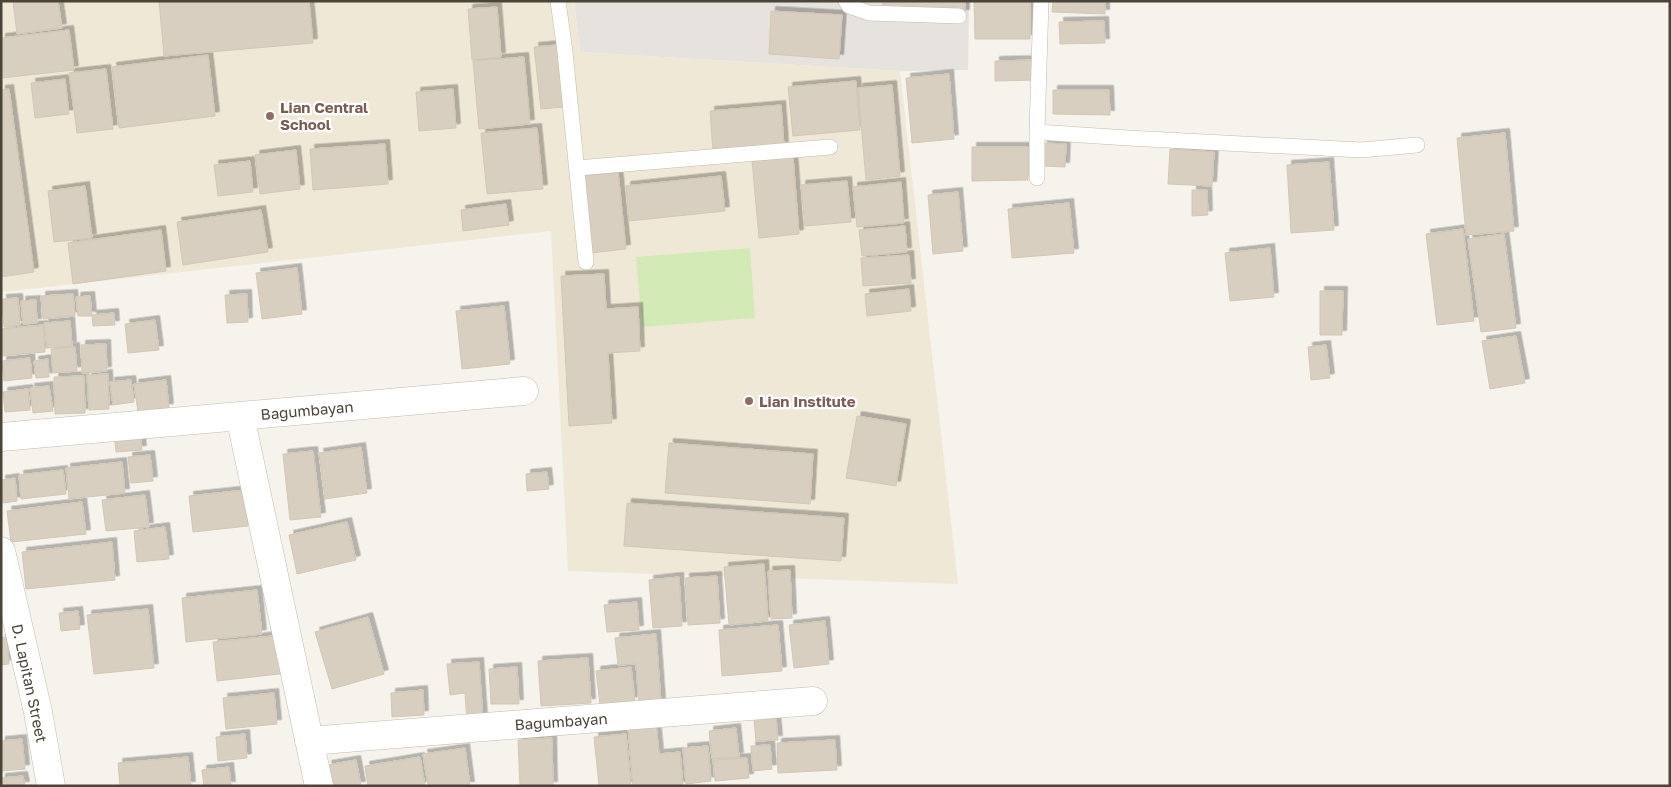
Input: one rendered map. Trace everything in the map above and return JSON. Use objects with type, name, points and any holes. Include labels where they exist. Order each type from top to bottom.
[{"type":"street","name":"Bagumbayan","points":[[1,437],[524,391]]},
{"type":"street","name":"Bagumbayan","points":[[240,416],[319,786]]},
{"type":"street","name":"D. Lapitan Street","points":[[1,551],[38,712],[51,786]]},
{"type":"street","name":"Bagumbayan","points":[[309,740],[813,701]]},
{"type":"lane","points":[[558,1],[566,52],[586,262]]},
{"type":"lane","points":[[846,1],[849,6],[869,13],[959,16]]},
{"type":"lane","points":[[1037,178],[1041,1]]},
{"type":"lane","points":[[1037,132],[1361,150],[1417,145]]},
{"type":"lane","points":[[577,168],[830,147]]},
{"type":"shaded area","points":[[1,1],[574,1],[580,52],[900,71],[958,584],[568,571],[551,231],[1,292]]},
{"type":"shaded area","points":[[574,1],[969,1],[968,70],[900,71],[580,52]]},
{"type":"green space","points":[[750,248],[755,318],[642,327],[636,257]]},
{"type":"building","points":[[13,1],[58,1],[62,28],[17,34]]},
{"type":"building","points":[[159,1],[309,1],[313,43],[164,56]]},
{"type":"building","points":[[883,1],[965,1],[965,14],[883,13]]},
{"type":"building","points":[[974,1],[1030,1],[1030,39],[975,39]]},
{"type":"building","points":[[1053,1],[1105,1],[1105,14],[1052,12]]},
{"type":"building","points":[[497,7],[501,57],[472,60],[468,9]]},
{"type":"building","points":[[771,11],[842,15],[839,59],[769,54]]},
{"type":"building","points":[[1104,21],[1105,43],[1060,44],[1059,22]]},
{"type":"building","points":[[69,30],[74,70],[1,78],[1,38]]},
{"type":"building","points":[[557,45],[563,107],[541,109],[534,47]]},
{"type":"building","points":[[208,55],[215,116],[119,128],[112,67]]},
{"type":"building","points":[[524,57],[530,124],[479,129],[473,61]]},
{"type":"building","points":[[1036,60],[1037,80],[995,81],[995,61]]},
{"type":"building","points":[[106,69],[113,129],[77,133],[69,73]]},
{"type":"building","points":[[949,74],[954,139],[912,143],[906,78]]},
{"type":"building","points":[[65,79],[69,114],[35,118],[31,83]]},
{"type":"building","points":[[856,81],[860,130],[793,136],[788,87]]},
{"type":"building","points":[[892,85],[900,176],[866,180],[858,88]]},
{"type":"building","points":[[9,89],[34,272],[1,277],[1,90]]},
{"type":"building","points":[[453,89],[456,128],[419,131],[416,92]]},
{"type":"building","points":[[1053,90],[1109,90],[1110,115],[1053,114]]},
{"type":"building","points":[[781,105],[784,146],[713,152],[710,111]]},
{"type":"building","points":[[537,128],[543,189],[487,194],[481,133]]},
{"type":"building","points":[[1505,133],[1514,231],[1466,235],[1457,138]]},
{"type":"building","points":[[1043,143],[1066,144],[1065,167],[1042,166]]},
{"type":"building","points":[[385,144],[388,184],[313,190],[310,149]]},
{"type":"building","points":[[972,147],[1028,147],[1028,180],[972,181]]},
{"type":"building","points":[[1170,149],[1214,152],[1212,186],[1168,184]]},
{"type":"building","points":[[296,150],[300,189],[260,194],[255,155]]},
{"type":"building","points":[[793,156],[799,234],[759,238],[752,160]]},
{"type":"building","points":[[250,161],[253,192],[218,196],[214,165]]},
{"type":"building","points":[[1329,162],[1334,230],[1291,233],[1287,165]]},
{"type":"building","points":[[618,172],[626,249],[590,253],[582,176]]},
{"type":"building","points":[[721,176],[725,211],[629,221],[626,186]]},
{"type":"building","points":[[847,181],[851,222],[805,226],[801,185]]},
{"type":"building","points":[[901,182],[904,223],[857,227],[853,187]]},
{"type":"building","points":[[85,186],[92,238],[54,242],[48,191]]},
{"type":"building","points":[[1192,190],[1207,190],[1208,215],[1192,216]]},
{"type":"building","points":[[958,192],[963,251],[933,254],[928,195]]},
{"type":"building","points":[[1069,203],[1074,253],[1012,258],[1008,209]]},
{"type":"building","points":[[506,204],[509,225],[463,231],[461,210]]},
{"type":"building","points":[[261,210],[268,252],[183,265],[177,222]]},
{"type":"building","points":[[905,226],[907,252],[862,256],[859,230]]},
{"type":"building","points":[[1463,229],[1474,321],[1437,325],[1426,234]]},
{"type":"building","points":[[161,230],[166,271],[73,284],[68,243]]},
{"type":"building","points":[[1504,234],[1516,328],[1481,332],[1468,239]]},
{"type":"building","points":[[1270,248],[1274,297],[1230,301],[1225,253]]},
{"type":"building","points":[[909,255],[911,283],[863,286],[861,258]]},
{"type":"building","points":[[297,268],[302,314],[262,319],[256,273]]},
{"type":"building","points":[[604,274],[606,309],[638,307],[640,351],[608,353],[612,423],[569,426],[561,276]]},
{"type":"building","points":[[909,289],[911,311],[867,316],[865,294]]},
{"type":"building","points":[[1320,291],[1343,291],[1342,335],[1320,335]]},
{"type":"building","points":[[73,294],[75,316],[43,319],[41,296]]},
{"type":"building","points":[[247,294],[248,322],[227,323],[225,295]]},
{"type":"building","points":[[90,296],[92,316],[78,316],[76,297]]},
{"type":"building","points":[[18,298],[20,325],[4,327],[2,299]]},
{"type":"building","points":[[36,300],[37,323],[23,324],[21,301]]},
{"type":"building","points":[[504,306],[510,364],[462,369],[456,311]]},
{"type":"building","points":[[114,313],[115,325],[93,326],[92,315]]},
{"type":"building","points":[[155,320],[159,350],[128,353],[125,324]]},
{"type":"building","points":[[70,321],[72,346],[47,348],[44,323]]},
{"type":"building","points":[[43,325],[45,352],[1,356],[1,329]]},
{"type":"building","points":[[1516,336],[1525,383],[1490,389],[1482,341]]},
{"type":"building","points":[[106,344],[107,371],[82,373],[81,345]]},
{"type":"building","points":[[1326,345],[1330,378],[1311,380],[1308,347]]},
{"type":"building","points":[[75,347],[77,371],[53,373],[51,349]]},
{"type":"building","points":[[30,358],[32,378],[4,381],[2,361]]},
{"type":"building","points":[[48,359],[49,377],[36,378],[34,361]]},
{"type":"building","points":[[108,374],[109,409],[89,410],[87,375]]},
{"type":"building","points":[[84,376],[85,413],[55,414],[54,377]]},
{"type":"building","points":[[131,380],[134,402],[113,405],[110,382]]},
{"type":"building","points":[[166,380],[169,408],[138,412],[134,384]]},
{"type":"building","points":[[49,386],[53,411],[33,413],[30,388]]},
{"type":"building","points":[[28,389],[30,410],[5,412],[3,392]]},
{"type":"building","points":[[857,416],[906,424],[896,486],[846,478]]},
{"type":"building","points":[[140,431],[142,450],[116,452],[114,433]]},
{"type":"building","points":[[669,443],[813,454],[810,504],[665,493]]},
{"type":"building","points":[[361,447],[367,493],[325,499],[319,453]]},
{"type":"building","points":[[313,451],[321,517],[290,520],[283,454]]},
{"type":"building","points":[[150,455],[153,481],[131,483],[128,457]]},
{"type":"building","points":[[122,462],[125,493],[69,499],[66,468]]},
{"type":"building","points":[[63,470],[66,494],[21,499],[19,475]]},
{"type":"building","points":[[547,472],[549,489],[527,491],[526,474]]},
{"type":"building","points":[[15,478],[17,501],[3,503],[1,480]]},
{"type":"building","points":[[245,490],[248,526],[193,532],[189,496]]},
{"type":"building","points":[[145,495],[149,527],[106,531],[102,500]]},
{"type":"building","points":[[82,502],[86,534],[11,542],[7,511]]},
{"type":"building","points":[[627,503],[844,518],[841,561],[624,546]]},
{"type":"building","points":[[347,522],[356,560],[297,574],[289,535]]},
{"type":"building","points":[[165,527],[169,559],[137,562],[134,531]]},
{"type":"building","points":[[112,542],[115,580],[26,589],[22,552]]},
{"type":"building","points":[[764,564],[768,621],[729,625],[724,567]]},
{"type":"building","points":[[790,570],[792,618],[771,619],[768,571]]},
{"type":"building","points":[[717,576],[720,623],[688,625],[685,578]]},
{"type":"building","points":[[679,577],[682,626],[653,628],[649,580]]},
{"type":"building","points":[[257,590],[262,634],[186,642],[182,598]]},
{"type":"building","points":[[637,602],[639,630],[607,632],[604,605]]},
{"type":"building","points":[[148,609],[154,668],[94,674],[87,615]]},
{"type":"building","points":[[78,611],[80,629],[61,631],[59,613]]},
{"type":"building","points":[[368,617],[384,674],[332,689],[315,632]]},
{"type":"building","points":[[825,621],[829,664],[794,668],[789,625]]},
{"type":"building","points":[[778,625],[782,671],[722,676],[719,630]]},
{"type":"building","points":[[656,634],[661,703],[639,706],[636,664],[618,665],[615,638]]},
{"type":"building","points":[[283,635],[288,673],[217,681],[213,642]]},
{"type":"building","points":[[7,637],[9,664],[1,665],[1,638]]},
{"type":"building","points":[[588,658],[591,703],[541,706],[538,661]]},
{"type":"building","points":[[479,662],[483,720],[467,722],[465,693],[450,695],[447,664]]},
{"type":"building","points":[[517,667],[519,704],[491,704],[489,669]]},
{"type":"building","points":[[631,667],[635,701],[600,705],[596,671]]},
{"type":"building","points":[[423,690],[424,715],[392,717],[391,693]]},
{"type":"building","points":[[274,693],[277,724],[226,729],[223,698]]},
{"type":"building","points":[[776,717],[778,740],[756,741],[754,719]]},
{"type":"building","points":[[656,724],[659,754],[680,752],[683,786],[633,786],[628,726]]},
{"type":"building","points":[[736,728],[739,757],[712,759],[709,731]]},
{"type":"building","points":[[245,734],[247,758],[218,761],[216,737]]},
{"type":"building","points":[[626,734],[631,786],[599,786],[594,737]]},
{"type":"building","points":[[552,738],[553,786],[520,786],[518,740]]},
{"type":"building","points":[[22,739],[25,769],[1,771],[1,741]]},
{"type":"building","points":[[835,740],[837,770],[778,773],[777,743]]},
{"type":"building","points":[[770,745],[772,769],[753,771],[751,746]]},
{"type":"building","points":[[708,746],[711,781],[686,784],[683,748]]},
{"type":"building","points":[[465,748],[470,786],[428,786],[423,754]]},
{"type":"building","points":[[188,757],[191,786],[120,786],[118,763]]},
{"type":"building","points":[[420,757],[425,786],[368,786],[365,766]]},
{"type":"building","points":[[747,758],[749,778],[715,781],[713,760]]},
{"type":"building","points":[[356,760],[361,786],[331,786],[327,765]]},
{"type":"building","points":[[229,767],[231,786],[204,786],[202,770]]},
{"type":"building","points":[[23,776],[25,786],[1,786],[1,778]]},
{"type":"place","name":"Lian Central School","points":[[270,116]]},
{"type":"place","name":"Lian Institute","points":[[749,401]]}]
